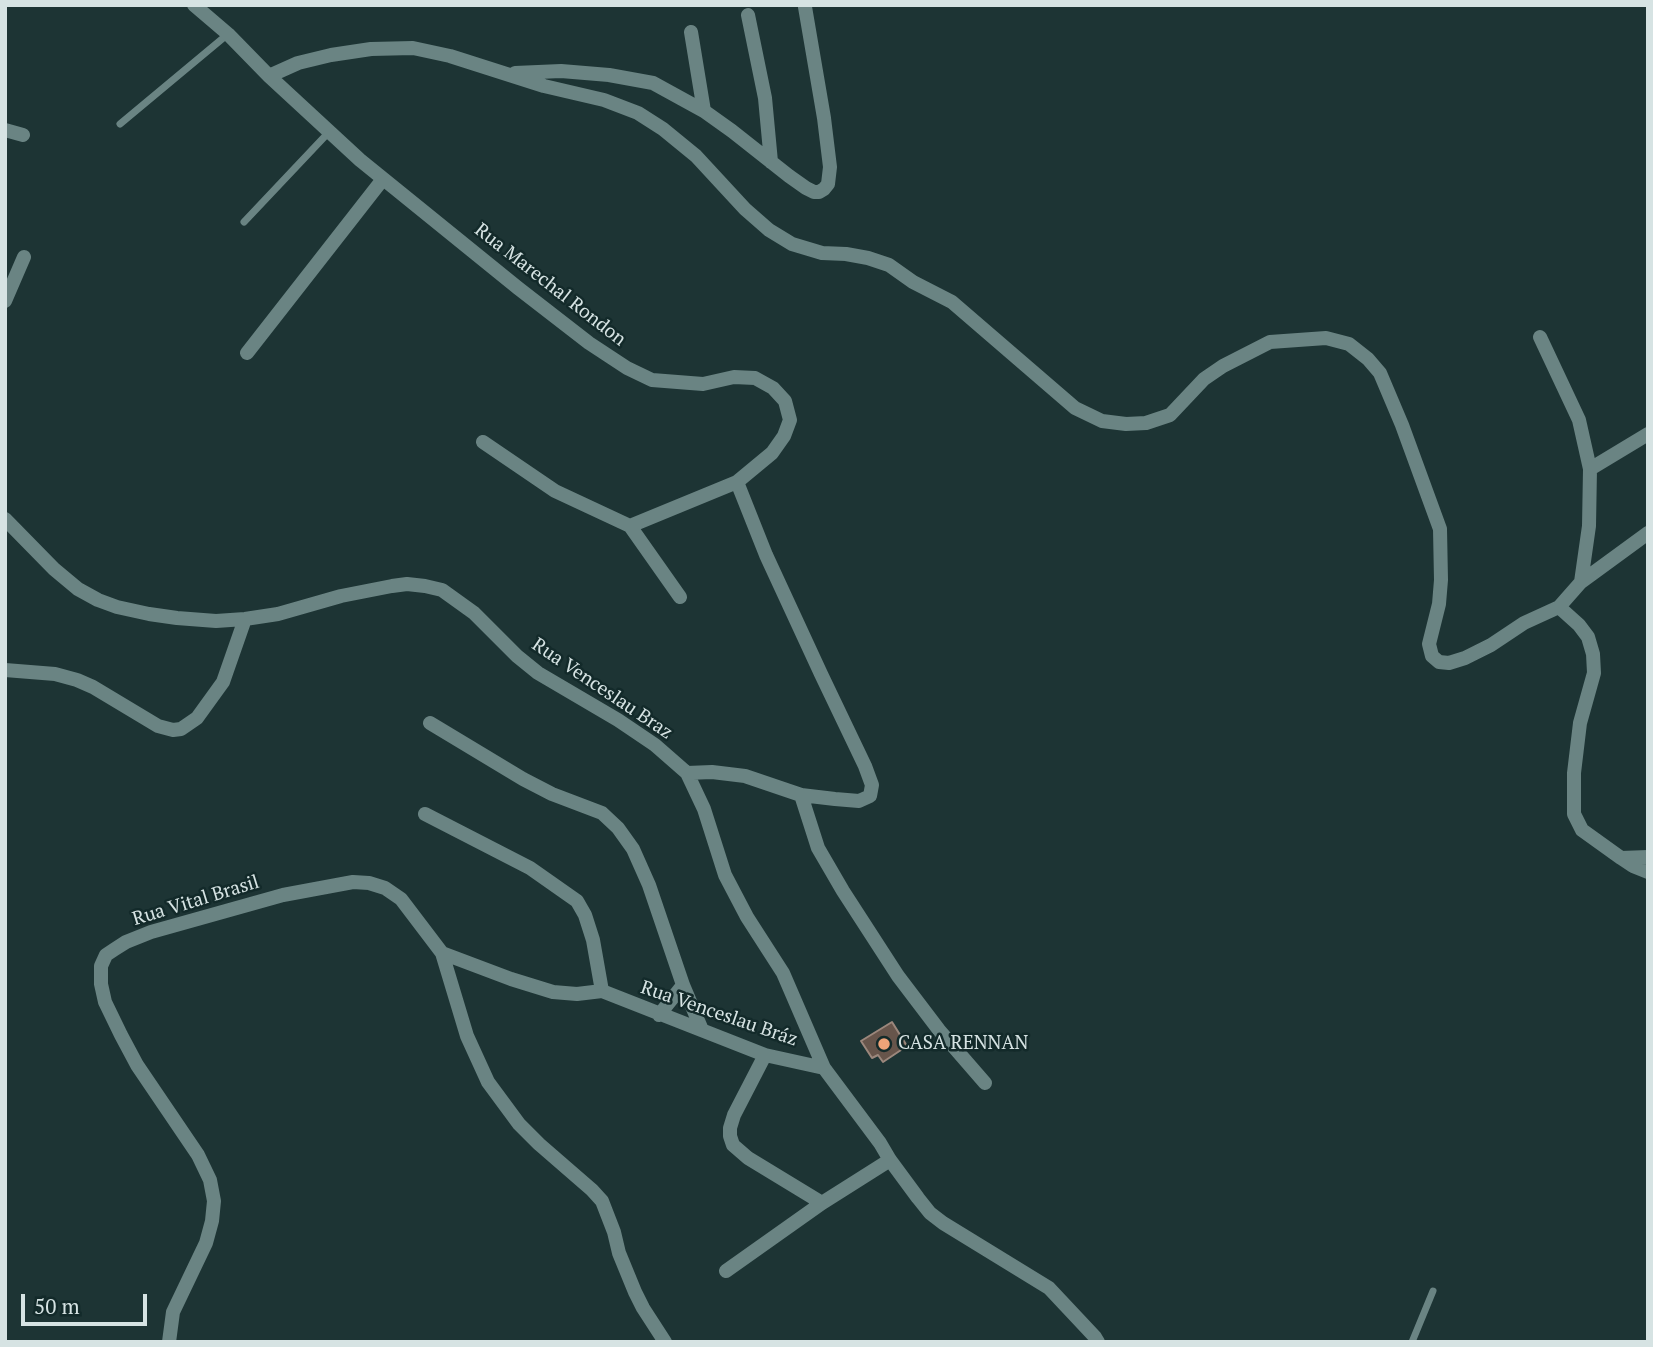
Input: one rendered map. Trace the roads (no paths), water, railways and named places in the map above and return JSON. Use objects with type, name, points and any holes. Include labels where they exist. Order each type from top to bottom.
[{"type":"street","name":"Rua Marechal Rondon","points":[[194,5],[360,160],[589,343],[627,368],[652,380],[703,384],[734,377],[755,378],[773,388],[785,401],[790,419],[784,436],[772,453],[737,482],[630,526]]},
{"type":"street","points":[[503,73],[561,71],[609,75],[653,83],[704,111],[814,192],[824,190],[828,184],[830,167],[805,7]]},
{"type":"street","points":[[748,15],[765,98],[771,162]]},
{"type":"street","points":[[691,32],[704,111]]},
{"type":"street","points":[[269,76],[298,63],[331,55],[371,49],[413,48],[450,56],[544,86],[604,100],[638,113],[696,156],[745,209],[769,230],[792,244],[821,253],[846,254],[889,265],[913,282],[951,302],[1075,408],[1102,421],[1146,423],[1170,415],[1204,379],[1270,342],[1326,338],[1349,344],[1380,373],[1440,529],[1439,604],[1429,644],[1432,656],[1439,662],[1450,663],[1465,658],[1559,607],[1581,582],[1648,533]]},
{"type":"street","points":[[5,130],[23,135]]},
{"type":"street","points":[[247,353],[383,179]]},
{"type":"street","points":[[5,301],[24,257]]},
{"type":"street","points":[[1540,337],[1579,420],[1590,469],[1589,526],[1581,582]]},
{"type":"street","points":[[1590,469],[1648,434]]},
{"type":"street","points":[[483,442],[555,491],[630,526],[680,597]]},
{"type":"street","points":[[687,773],[712,772],[745,776],[801,794],[859,800],[870,796],[872,785],[766,555],[737,482]]},
{"type":"street","name":"Rua Venceslau Braz","points":[[5,519],[54,569],[78,589],[117,607],[177,618],[216,621],[246,619],[278,614],[341,596],[407,584],[442,590],[474,613],[538,673],[656,745],[687,773],[704,809],[725,875],[747,917],[783,974],[824,1068],[890,1160],[930,1213],[1049,1288],[1100,1340]]},
{"type":"street","points":[[1559,607],[1588,637],[1593,654],[1594,673],[1580,723],[1574,773],[1574,814],[1582,830],[1633,866],[1648,872]]},
{"type":"street","points":[[5,670],[55,674],[77,680],[158,726],[181,729],[197,718],[223,682],[246,619]]},
{"type":"street","points":[[430,723],[523,779],[552,794],[602,813],[618,828],[633,849],[649,885],[683,985],[702,1030]]},
{"type":"street","points":[[801,794],[818,848],[843,891],[898,976],[939,1030],[985,1083]]},
{"type":"street","points":[[425,814],[530,867],[577,901],[593,940],[602,991],[577,994],[553,992],[442,953]]},
{"type":"street","points":[[1621,858],[1648,857]]},
{"type":"street","name":"Rua Vital Brasil","points":[[169,1342],[173,1312],[206,1243],[214,1201],[210,1180],[198,1156],[137,1065],[105,1002],[101,966],[106,955],[126,942],[283,895],[352,882],[385,888],[401,899],[442,953],[467,1036],[488,1082],[519,1124],[593,1189],[602,1201],[635,1292],[665,1342]]},
{"type":"street","points":[[659,1015],[683,985]]},
{"type":"street","name":"Rua Venceslau Bráz","points":[[602,991],[765,1055],[824,1068]]},
{"type":"street","points":[[765,1055],[733,1115],[730,1128],[733,1145],[748,1158],[822,1203]]},
{"type":"street","points":[[726,1271],[822,1203],[890,1160]]},
{"type":"lane","points":[[120,124],[228,34]]},
{"type":"lane","points":[[244,222],[330,132]]},
{"type":"lane","points":[[1412,1342],[1433,1291]]},
{"type":"place","name":"CASA RENNAN","points":[[884,1044]]}]
